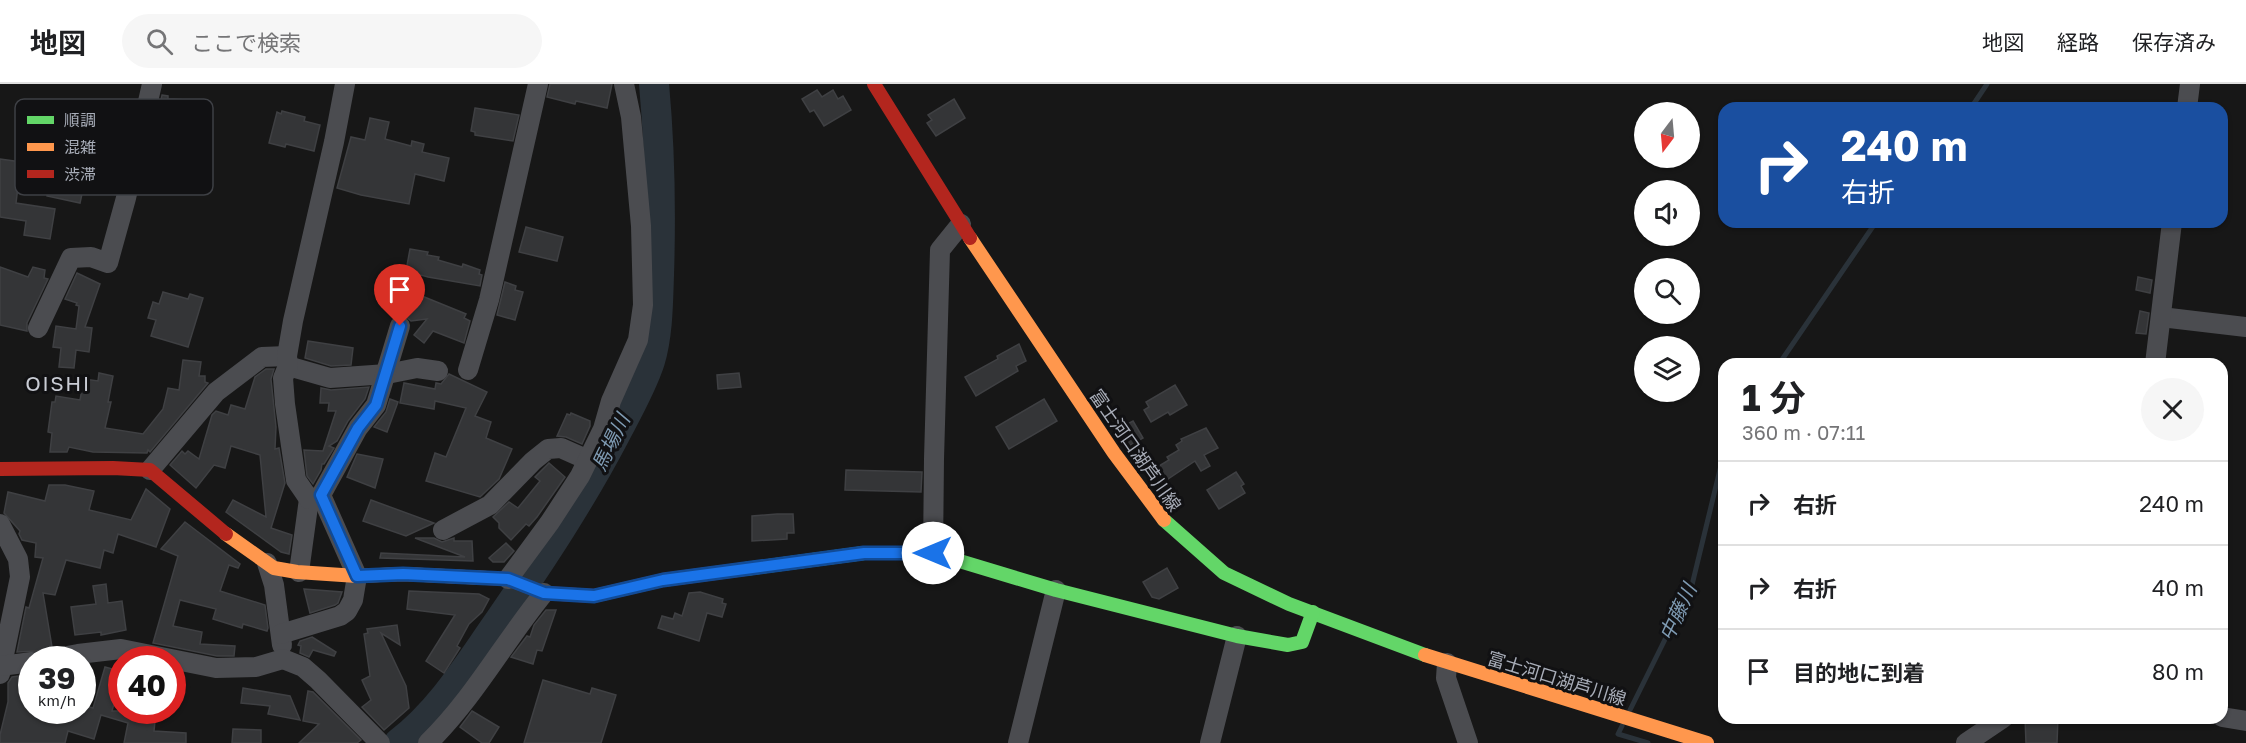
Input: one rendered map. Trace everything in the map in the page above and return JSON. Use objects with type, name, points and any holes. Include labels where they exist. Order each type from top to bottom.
[{"type":"street","points":[[149,99],[152,84]]},
{"type":"street","points":[[281,634],[326,621],[347,612],[353,600],[357,576],[315,497],[296,480],[283,378],[345,84]]},
{"type":"street","points":[[468,370],[489,300],[538,84]]},
{"type":"street","points":[[508,579],[550,522],[588,460],[603,429],[611,401],[638,340],[644,305],[641,226],[632,117],[624,84]]},
{"type":"street","name":"富士河口湖芦川線","points":[[874,84],[962,224],[1114,453],[1168,525],[1224,573],[1289,604],[1447,663],[1707,743]]},
{"type":"street","points":[[2188,102],[2190,84]]},
{"type":"street","points":[[38,328],[71,258],[91,257],[108,263],[127,195]]},
{"type":"street","points":[[933,553],[933,459],[940,250],[962,224]]},
{"type":"street","points":[[2156,358],[2171,228]]},
{"type":"street","points":[[2161,317],[2246,327]]},
{"type":"street","points":[[299,572],[315,497],[358,428],[376,405],[400,326]]},
{"type":"street","points":[[150,470],[216,392],[262,357],[287,361],[330,378],[387,374],[417,368],[438,371]]},
{"type":"street","points":[[443,530],[490,505],[548,449],[561,448],[588,460]]},
{"type":"street","points":[[0,469],[150,470],[218,528],[274,568],[299,572],[357,576],[403,574],[508,579],[541,592],[594,596],[663,580],[864,553],[933,553],[1056,590],[1237,636],[1288,645],[1302,642],[1313,612]]},
{"type":"street","points":[[0,524],[18,559],[20,577],[0,669],[18,665]]},
{"type":"street","points":[[267,563],[274,585],[283,659]]},
{"type":"street","points":[[1018,743],[1056,590]]},
{"type":"street","points":[[428,743],[458,712],[508,644],[541,592]]},
{"type":"street","points":[[1210,743],[1237,636]]},
{"type":"street","points":[[96,653],[121,649],[216,668],[256,667],[283,659],[303,667],[371,740]]},
{"type":"street","points":[[1447,663],[1446,678],[1468,743]]},
{"type":"street","points":[[2228,718],[2246,721]]},
{"type":"street","points":[[1966,743],[1994,724]]},
{"type":"building","points":[[550,84],[612,84],[607,108],[576,101],[575,104],[547,97]]},
{"type":"building","points":[[817,90],[822,97],[833,90],[838,99],[843,96],[851,110],[824,126],[814,110],[810,112],[802,99]]},
{"type":"building","points":[[162,95],[168,96],[168,99],[161,99]]},
{"type":"building","points":[[954,99],[965,118],[936,136],[927,123],[932,120],[928,115]]},
{"type":"building","points":[[475,108],[519,115],[513,141],[475,135],[475,132],[471,131]]},
{"type":"building","points":[[282,111],[305,117],[304,121],[320,125],[314,151],[286,144],[285,147],[269,143],[277,112],[281,114]]},
{"type":"building","points":[[370,118],[389,122],[385,139],[411,146],[412,141],[424,144],[422,152],[449,158],[444,181],[415,174],[409,204],[337,188],[351,137],[365,140]]},
{"type":"building","points":[[0,159],[15,161],[16,203],[55,209],[50,239],[24,235],[26,221],[0,217]]},
{"type":"building","points":[[47,195],[82,195],[80,203]]},
{"type":"building","points":[[526,227],[563,237],[557,261],[519,252]]},
{"type":"building","points":[[410,249],[428,252],[427,255],[439,257],[438,260],[462,267],[463,264],[480,270],[479,274],[482,275],[480,286],[406,271]]},
{"type":"building","points":[[0,267],[28,277],[33,267],[45,270],[44,278],[48,279],[27,323],[27,331],[0,325]]},
{"type":"building","points":[[77,273],[100,284],[85,327],[92,328],[89,352],[76,350],[74,368],[59,367],[61,348],[53,347],[56,326],[76,329],[79,306],[65,299]]},
{"type":"building","points":[[2138,277],[2152,280],[2150,293],[2136,290]]},
{"type":"building","points":[[505,282],[516,286],[515,290],[523,292],[515,320],[497,315]]},
{"type":"building","points":[[163,292],[188,299],[190,294],[203,298],[188,347],[151,336],[156,320],[148,318],[153,302],[159,304]]},
{"type":"building","points":[[417,294],[466,314],[464,318],[470,321],[464,343],[433,331],[424,343],[414,335],[427,319],[411,321],[404,315],[395,316],[393,302],[402,301],[402,296]]},
{"type":"building","points":[[2140,311],[2149,313],[2146,334],[2136,333]]},
{"type":"building","points":[[308,341],[353,348],[351,365],[331,366],[305,358]]},
{"type":"building","points":[[1019,344],[1026,361],[1016,366],[1018,371],[976,396],[965,377],[998,359],[997,356]]},
{"type":"building","points":[[183,360],[201,362],[199,376],[205,376],[205,382],[208,383],[150,452],[148,450],[147,453],[93,452],[69,447],[67,452],[50,452],[52,433],[48,432],[52,402],[55,402],[56,396],[80,400],[84,379],[98,381],[99,373],[113,376],[108,402],[111,402],[105,428],[143,434],[163,409],[168,388],[179,390]]},
{"type":"building","points":[[266,369],[274,369],[271,379],[276,427],[275,449],[279,448],[285,483],[271,528],[292,535],[289,554],[281,552],[226,512],[233,500],[266,517],[260,455],[231,446],[225,468],[214,465],[196,488],[170,465],[182,451],[185,454],[188,451],[199,459],[212,415],[216,411],[228,415],[231,405],[245,409],[255,377]]},
{"type":"building","points":[[739,373],[741,387],[718,389],[717,375]]},
{"type":"building","points":[[449,374],[487,392],[475,416],[491,422],[486,438],[512,449],[499,479],[480,497],[426,481],[435,453],[446,457],[466,408],[435,401],[434,409],[400,403],[404,383],[435,389],[436,383],[441,384]]},
{"type":"building","points":[[1175,385],[1187,405],[1151,422],[1144,410],[1149,407],[1146,402]]},
{"type":"building","points":[[369,387],[365,399],[348,421],[337,441],[329,446],[334,448],[322,464],[313,484],[307,476],[304,450],[323,451],[336,411],[328,411],[329,403],[320,403],[321,388],[331,390]]},
{"type":"building","points":[[390,399],[398,402],[387,432],[374,427],[386,412]]},
{"type":"building","points":[[1044,399],[1057,421],[1009,449],[996,427]]},
{"type":"building","points":[[571,413],[590,421],[582,444],[557,436],[567,414]]},
{"type":"building","points":[[1133,421],[1143,438],[1129,446],[1118,429]]},
{"type":"building","points":[[1206,428],[1218,448],[1204,455],[1210,466],[1201,471],[1195,461],[1159,485],[1149,472],[1169,460],[1167,457],[1179,450],[1176,445],[1182,441],[1181,439]]},
{"type":"building","points":[[357,454],[383,459],[375,488],[347,477]]},
{"type":"building","points":[[549,463],[565,477],[537,517],[529,526],[526,524],[511,540],[499,528],[499,523],[493,517],[509,502],[518,508],[540,481],[535,477]]},
{"type":"building","points":[[846,470],[922,472],[921,492],[845,490]]},
{"type":"building","points":[[1236,472],[1244,484],[1241,486],[1245,493],[1219,509],[1207,490]]},
{"type":"building","points":[[49,485],[65,485],[94,491],[89,510],[131,520],[146,489],[170,509],[156,547],[118,534],[113,553],[104,550],[100,568],[66,560],[55,595],[43,593],[52,646],[18,646],[26,607],[29,608],[43,558],[35,557],[36,543],[22,540],[20,531],[4,513],[8,492],[45,501]]},
{"type":"building","points":[[371,500],[434,523],[406,536],[363,521]]},
{"type":"building","points":[[793,514],[794,533],[787,533],[787,539],[752,541],[752,516]]},
{"type":"building","points":[[185,522],[240,564],[238,568],[229,565],[220,591],[265,605],[267,631],[243,624],[242,628],[213,619],[216,609],[180,600],[173,626],[202,632],[200,644],[235,646],[234,656],[217,656],[186,650],[186,646],[153,643],[178,556],[161,549]]},
{"type":"building","points":[[415,538],[434,538],[442,542],[454,538],[454,541],[472,541],[473,561],[380,558],[381,553],[465,557]]},
{"type":"building","points":[[506,543],[514,551],[504,562],[493,562],[489,558]]},
{"type":"building","points":[[1167,568],[1178,588],[1159,599],[1152,597],[1143,582]]},
{"type":"building","points":[[106,584],[108,603],[122,601],[126,630],[101,635],[101,632],[75,635],[71,607],[96,604],[93,586]]},
{"type":"building","points":[[304,589],[342,592],[335,605],[310,613]]},
{"type":"building","points":[[409,591],[479,594],[489,599],[482,612],[469,624],[457,646],[460,648],[444,673],[426,661],[455,615],[407,609]]},
{"type":"building","points":[[700,592],[723,599],[722,603],[726,604],[722,617],[707,613],[699,641],[658,628],[662,616],[673,619],[675,613],[682,616],[689,593]]},
{"type":"building","points":[[546,610],[556,610],[542,651],[537,650],[533,664],[511,657],[527,636],[530,637],[534,625]]},
{"type":"building","points":[[397,625],[400,645],[381,633],[406,686],[409,708],[384,730],[362,707],[371,700],[362,680],[370,676],[364,634],[368,633],[367,629]]},
{"type":"building","points":[[312,637],[336,652],[334,656],[313,650],[309,657],[300,653],[301,646],[298,645],[300,641]]},
{"type":"building","points":[[105,667],[108,668],[108,717],[101,715],[94,739],[68,731],[65,743],[0,743],[8,702],[8,683],[12,677],[18,676],[18,724],[96,724],[96,698]]},
{"type":"building","points":[[543,680],[590,694],[592,688],[616,695],[601,743],[524,743]]},
{"type":"building","points":[[243,688],[290,696],[300,720],[268,714],[270,706],[241,703]]},
{"type":"building","points":[[308,691],[313,692],[361,740],[357,743],[299,743],[319,724],[303,721]]},
{"type":"building","points":[[472,711],[499,727],[489,743],[482,743],[460,727]]},
{"type":"building","points":[[128,724],[155,724],[154,731],[186,733],[186,743],[124,743]]},
{"type":"building","points":[[2025,724],[2058,724],[2057,743],[2026,743]]},
{"type":"building","points":[[233,729],[261,730],[261,743],[232,743]]},
{"type":"waterway","name":"馬場川","points":[[399,743],[429,716],[454,686],[530,575],[602,459],[647,370],[656,329],[659,275],[660,180],[654,84]]},
{"type":"waterway","name":"中藤川","points":[[1975,102],[1987,84]]},
{"type":"waterway","name":"中藤川","points":[[1783,358],[1872,228]]},
{"type":"waterway","name":"中藤川","points":[[1630,710],[1692,585],[1718,478]]},
{"type":"waterway","name":"中藤川","points":[[1622,726],[1618,734],[1648,743]]},
{"type":"traffic: fast","points":[[1164,520],[1224,573],[1289,604],[1425,655]]},
{"type":"traffic: fast","points":[[745,569],[864,553],[933,553],[1056,590],[1237,636],[1288,645],[1302,642],[1313,612]]},
{"type":"traffic: slow","points":[[970,238],[1114,453],[1164,520]]},
{"type":"traffic: slow","points":[[226,534],[274,568],[297,572],[357,576],[403,574],[487,578]]},
{"type":"traffic: slow","points":[[1425,655],[1707,743]]},
{"type":"traffic: jam","points":[[874,84],[970,238]]},
{"type":"traffic: jam","points":[[0,469],[150,470],[226,534]]},
{"type":"traffic: jam","points":[[487,578],[508,579],[544,593],[594,596],[663,580],[745,569]]},
{"type":"district","name":"OISHI","points":[[58,383]]},
{"type":"route","points":[[400,326],[376,405],[358,428],[321,495],[357,576],[403,574],[508,579],[544,593],[594,596],[663,580],[864,553],[933,553]]}]
